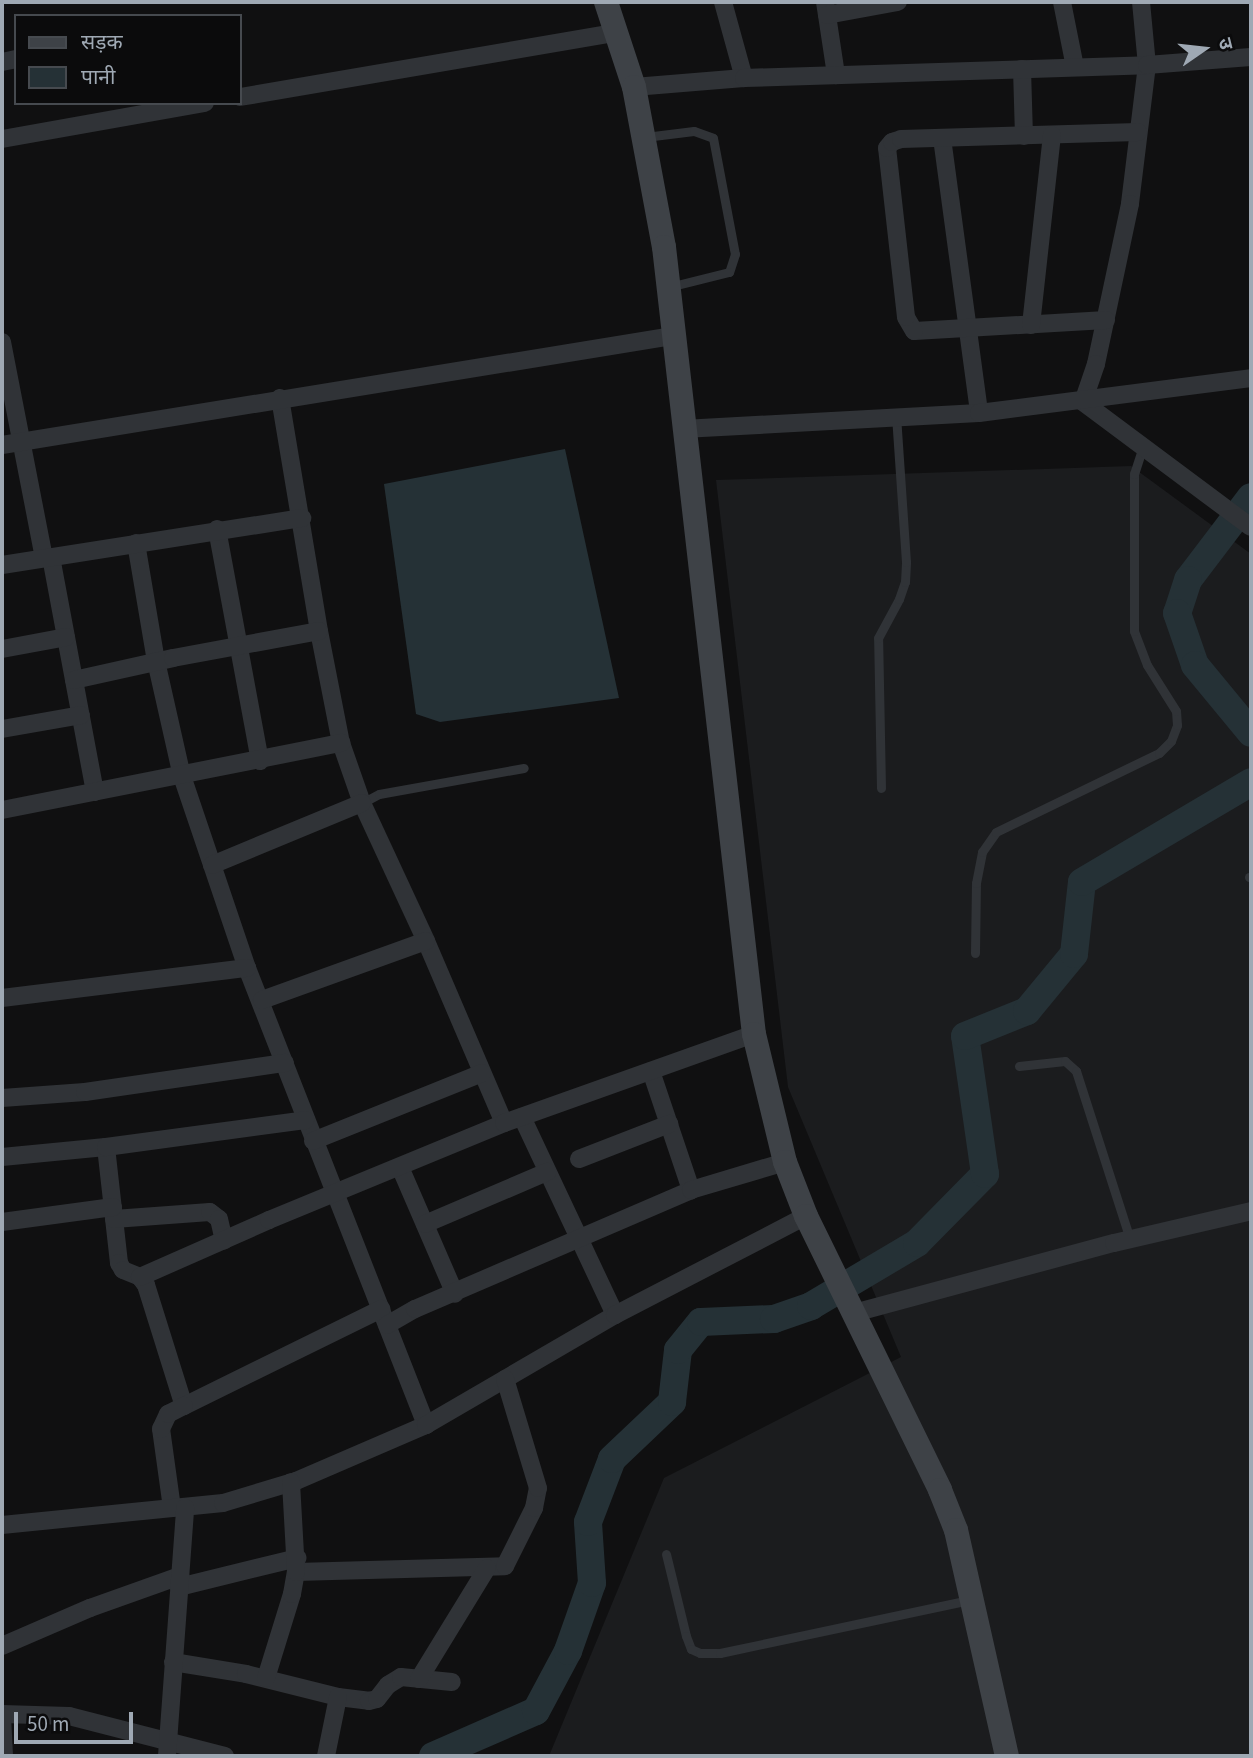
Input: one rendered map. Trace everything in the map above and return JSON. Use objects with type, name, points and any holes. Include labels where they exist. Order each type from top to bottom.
[{"type":"main road","points":[[607,2],[634,87],[668,287],[754,1034],[785,1162],[806,1216],[940,1490],[956,1530],[1007,1756]]},
{"type":"street","points":[[723,2],[744,78]]},
{"type":"street","points":[[836,75],[826,8],[897,2]]},
{"type":"street","points":[[1062,2],[1075,67]]},
{"type":"street","points":[[1083,402],[1096,364],[1130,204],[1147,65],[1141,2]]},
{"type":"street","points":[[242,97],[615,33]]},
{"type":"street","points":[[634,87],[744,78],[1147,65],[1251,57]]},
{"type":"street","points":[[1022,69],[1024,136]]},
{"type":"street","points":[[92,105],[95,122]]},
{"type":"street","points":[[2,139],[193,105]]},
{"type":"street","points":[[1106,320],[914,331],[906,317],[887,148],[892,142],[901,139],[1139,132]]},
{"type":"street","points":[[1031,325],[1052,135]]},
{"type":"street","points":[[942,138],[979,413]]},
{"type":"street","points":[[10,443],[673,336]]},
{"type":"street","points":[[2,342],[10,443],[47,558],[66,637],[95,792]]},
{"type":"street","points":[[683,429],[979,413],[1083,402],[1251,378]]},
{"type":"street","points":[[280,398],[302,517],[318,631],[341,743],[362,803],[426,941],[504,1123]]},
{"type":"street","points":[[1083,402],[1249,525]]},
{"type":"street","points":[[2,565],[302,517]]},
{"type":"street","points":[[218,529],[260,761]]},
{"type":"street","points":[[136,543],[156,661],[182,776],[247,968],[262,1000],[313,1141],[426,1425]]},
{"type":"street","points":[[74,680],[156,661],[318,631]]},
{"type":"street","points":[[2,649],[66,637]]},
{"type":"street","points":[[2,729],[81,715]]},
{"type":"street","points":[[2,810],[341,743]]},
{"type":"street","points":[[212,864],[362,803]]},
{"type":"street","points":[[262,1000],[426,941]]},
{"type":"street","points":[[2,998],[247,968]]},
{"type":"street","points":[[106,1147],[119,1263],[128,1274],[140,1277],[504,1123],[754,1034]]},
{"type":"street","points":[[2,1098],[85,1092],[285,1063]]},
{"type":"street","points":[[651,1071],[691,1190]]},
{"type":"street","points":[[313,1141],[482,1073]]},
{"type":"street","points":[[522,1117],[615,1315]]},
{"type":"street","points":[[2,1157],[106,1147],[305,1120]]},
{"type":"street","points":[[579,1159],[669,1124]]},
{"type":"street","points":[[167,1749],[180,1582],[178,1508],[161,1429],[168,1414],[384,1317],[455,1294],[691,1190],[785,1162]]},
{"type":"street","points":[[401,1167],[455,1294]]},
{"type":"street","points":[[425,1224],[547,1172]]},
{"type":"street","points":[[849,1306],[1251,1211]]},
{"type":"street","points":[[2,1222],[113,1213],[209,1212],[219,1219],[224,1240]]},
{"type":"street","points":[[2,1525],[223,1503],[291,1482],[426,1425],[615,1315],[806,1216]]},
{"type":"street","points":[[140,1277],[156,1312],[184,1405]]},
{"type":"street","points":[[2,1646],[90,1608],[180,1582],[296,1565],[505,1566],[537,1498],[535,1476],[505,1379]]},
{"type":"street","points":[[266,1678],[292,1594],[296,1565],[291,1482]]},
{"type":"street","points":[[419,1679],[487,1568]]},
{"type":"street","points":[[173,1662],[266,1678],[338,1697],[369,1701],[377,1699],[395,1679],[452,1682]]},
{"type":"street","points":[[326,1756],[338,1697]]},
{"type":"street","points":[[4,1756],[2,1715],[69,1716],[121,1727],[167,1749],[225,1756]]},
{"type":"lane","points":[[643,137],[694,131],[713,138],[735,254],[729,272],[668,287]]},
{"type":"lane","points":[[881,788],[876,657],[878,638],[900,599],[905,582],[906,562],[896,417]]},
{"type":"lane","points":[[975,953],[976,883],[982,852],[996,832],[1159,753],[1171,741],[1177,725],[1176,711],[1143,657],[1134,631],[1134,474],[1143,447]]},
{"type":"lane","points":[[362,803],[379,794],[524,768]]},
{"type":"lane","points":[[1020,1066],[1065,1061],[1076,1071],[1130,1239]]},
{"type":"lane","points":[[666,1554],[685,1636],[691,1648],[700,1653],[720,1653],[973,1600]]},
{"type":"shaded area","points":[[1131,466],[1251,554],[1251,1756],[549,1756],[664,1478],[901,1357],[788,1087],[716,480]]},
{"type":"water","points":[[565,449],[619,698],[440,722],[416,714],[384,484]]},
{"type":"waterway","points":[[1251,497],[1188,580],[1177,613],[1195,665],[1251,733]]},
{"type":"waterway","points":[[433,1756],[536,1711],[568,1651],[592,1583],[588,1522],[612,1459],[672,1402],[678,1350],[701,1322],[774,1319],[811,1306],[917,1243],[985,1174],[965,1036],[1027,1011],[1074,954],[1082,882],[1251,782]]}]
